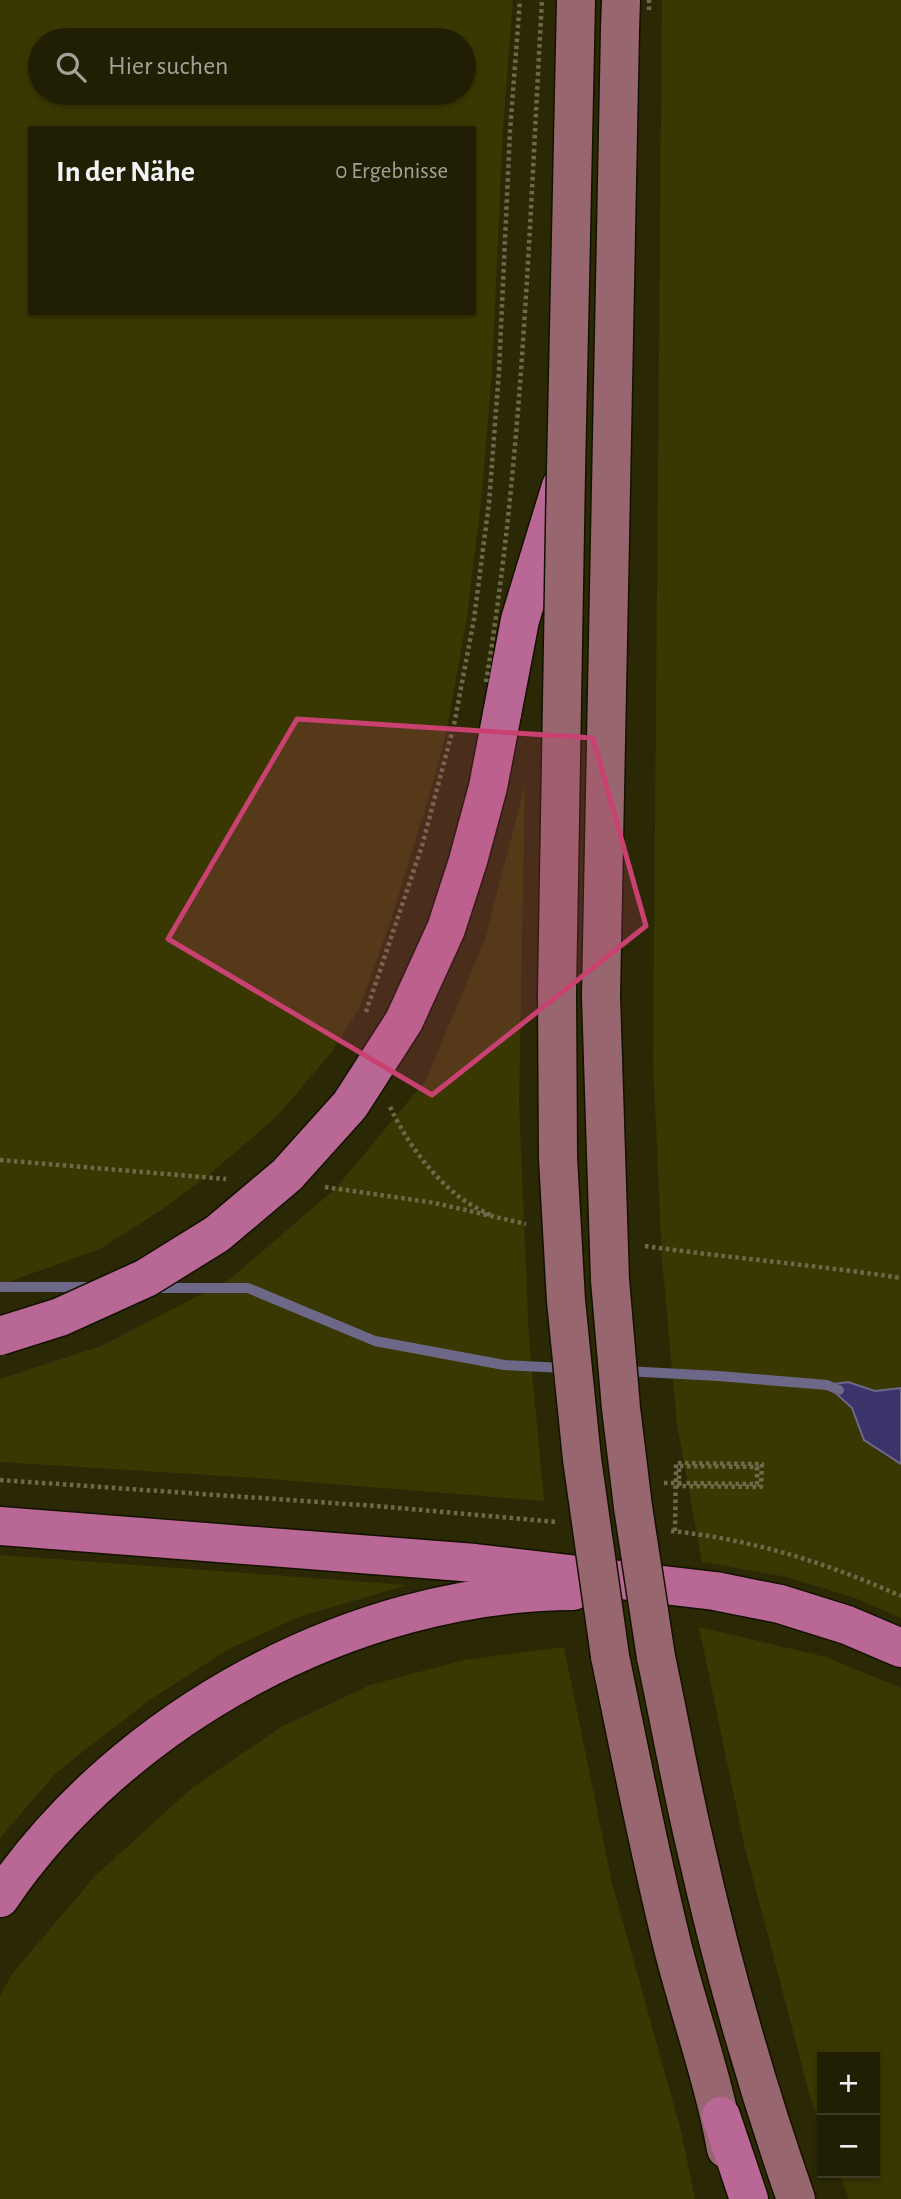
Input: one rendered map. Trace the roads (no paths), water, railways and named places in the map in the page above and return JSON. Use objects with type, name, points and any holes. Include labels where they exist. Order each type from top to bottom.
[{"type":"highway","points":[[0,1336],[60,1317],[146,1278],[217,1234],[287,1175],[350,1105],[404,1021],[446,929],[488,787],[520,620],[566,471]]},
{"type":"highway","points":[[0,1526],[475,1563],[715,1591],[780,1604],[847,1625],[901,1648]]},
{"type":"highway","points":[[0,1898],[67,1816],[108,1775],[170,1726],[248,1677],[320,1643],[394,1617],[474,1600],[556,1591],[715,1591]]},
{"type":"highway","points":[[720,2116],[749,2199]]},
{"type":"main road","points":[[576,0],[557,993],[558,1158],[566,1301],[582,1459],[610,1656],[654,1872],[720,2116],[736,2199]]},
{"type":"main road","points":[[621,15],[601,1024],[610,1280],[633,1507],[656,1657],[694,1840],[719,1940],[749,2053],[796,2199]]},
{"type":"waterway","points":[[0,1287],[90,1287]]},
{"type":"waterway","points":[[155,1288],[248,1288],[375,1341],[504,1365],[564,1368]]},
{"type":"waterway","points":[[625,1371],[827,1385],[839,1390]]}]
